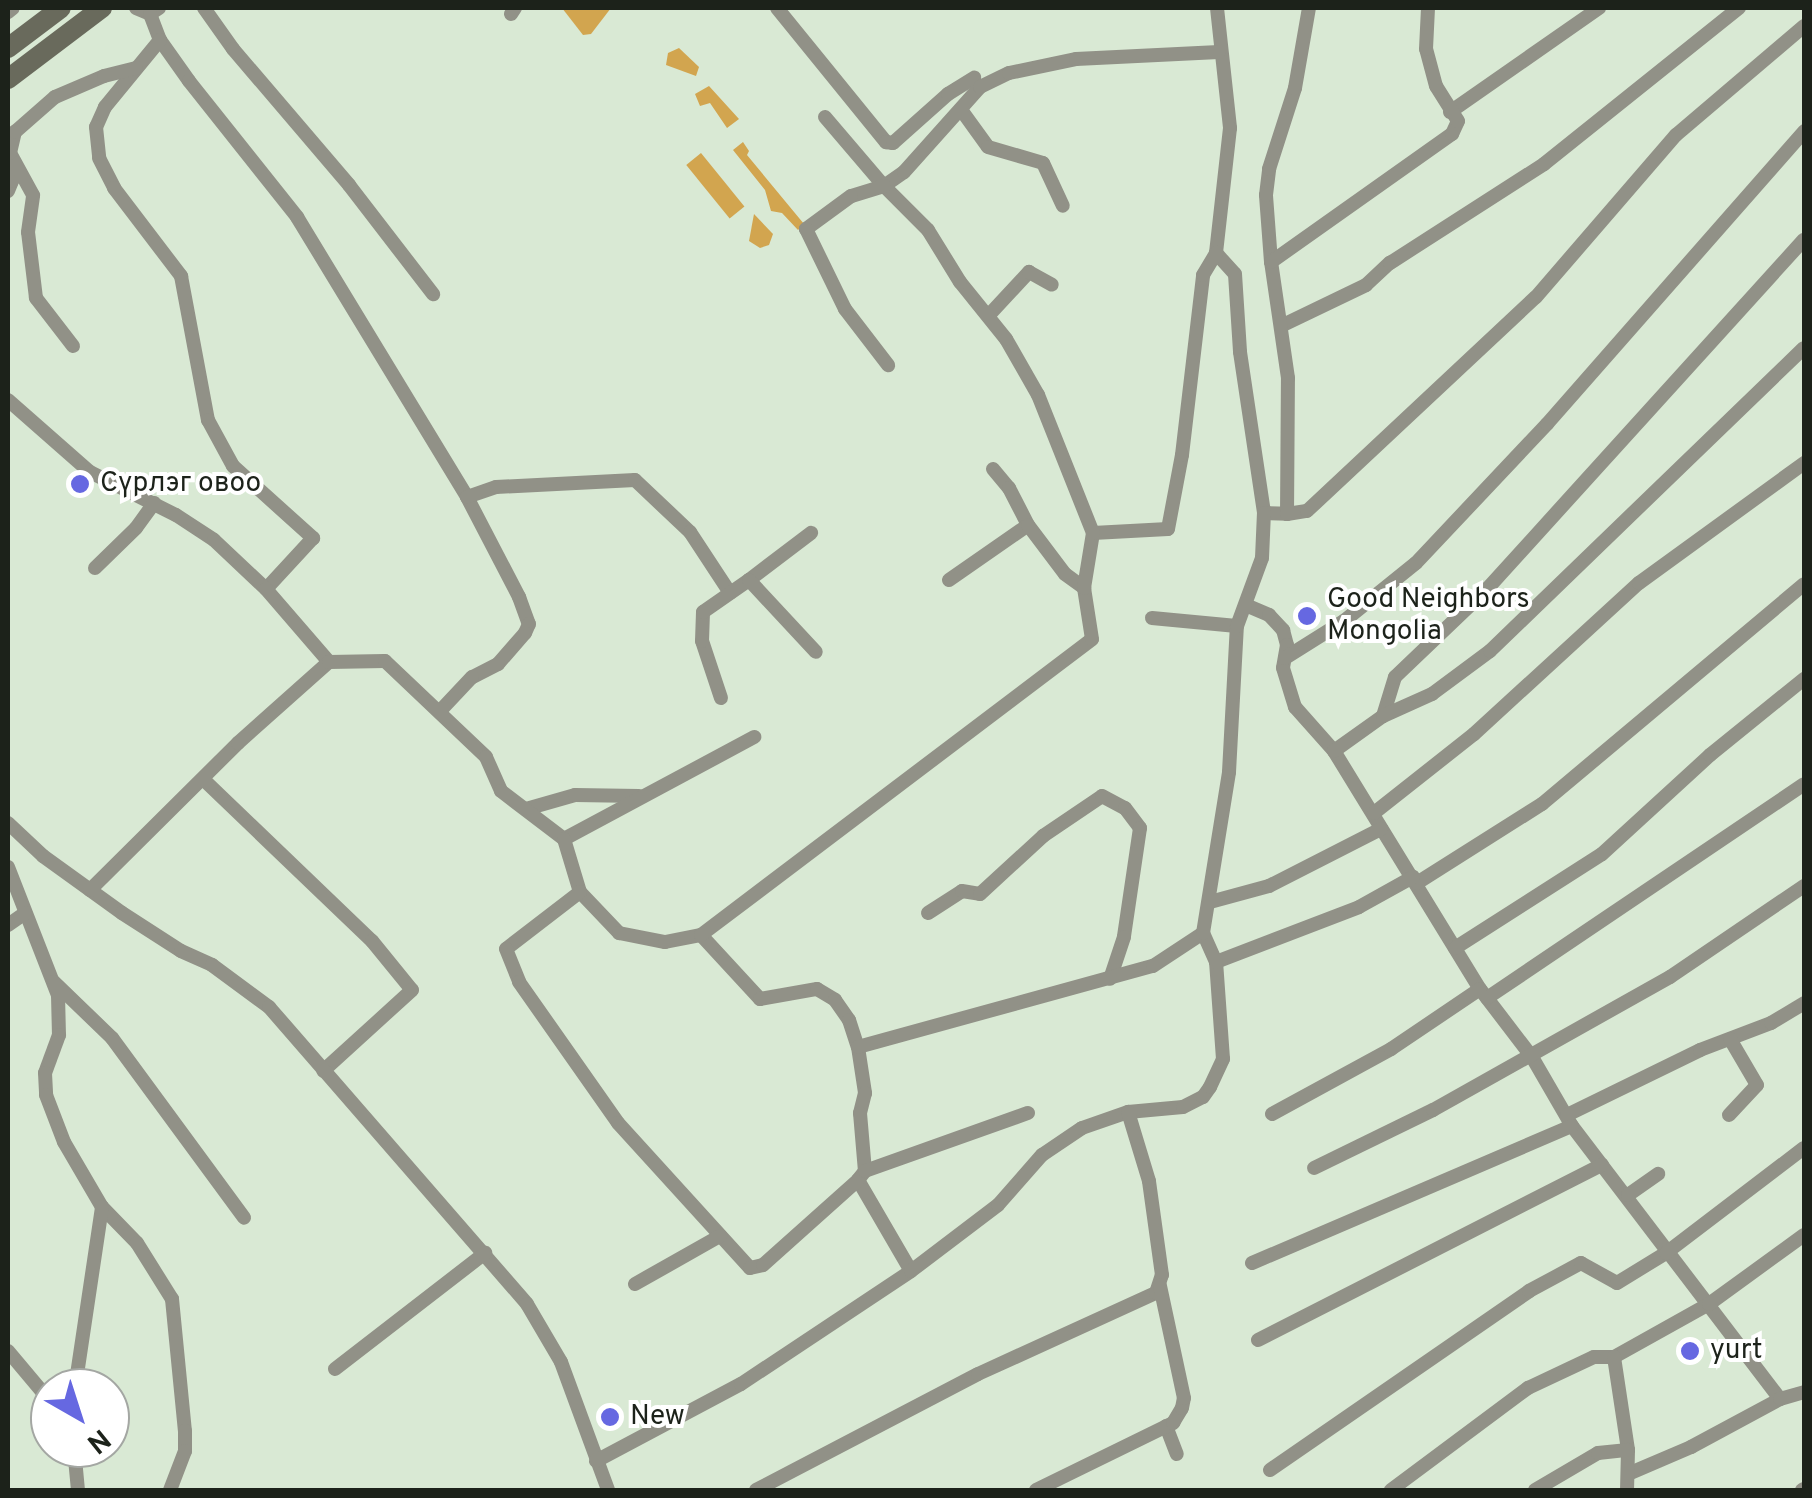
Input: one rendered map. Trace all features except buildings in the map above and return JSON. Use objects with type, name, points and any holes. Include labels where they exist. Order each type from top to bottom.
[{"type":"main road","points":[[8,48],[60,8]]},
{"type":"main road","points":[[8,79],[102,8]]},
{"type":"street","points":[[204,8],[225,40],[350,185],[433,294]]},
{"type":"street","points":[[777,8],[886,142],[892,143],[948,94],[974,78]]},
{"type":"street","points":[[1093,533],[1168,529],[1182,455],[1203,275],[1216,253],[1230,128],[1217,8]]},
{"type":"street","points":[[1287,514],[1288,378],[1271,262],[1266,195],[1269,169],[1295,88],[1309,8]]},
{"type":"street","points":[[1450,112],[1599,8]]},
{"type":"street","points":[[1282,325],[1366,285],[1390,263],[1544,164],[1739,8]]},
{"type":"street","points":[[148,10],[160,40],[220,123],[297,218],[467,497],[530,624],[498,664],[472,677],[441,710]]},
{"type":"street","points":[[1271,262],[1448,138],[1458,121],[1436,86],[1426,49],[1432,10]]},
{"type":"street","points":[[1264,513],[1307,510],[1536,297],[1676,135],[1804,26]]},
{"type":"street","points":[[160,40],[101,117],[96,127],[99,158],[114,188],[181,276],[208,420],[233,466],[314,538],[266,589]]},
{"type":"street","points":[[888,365],[845,308],[806,229],[851,196],[884,186],[904,172],[980,87],[1035,66],[1129,54],[1220,52]]},
{"type":"street","points":[[8,191],[15,132],[54,98],[104,76],[137,68]]},
{"type":"street","points":[[962,111],[988,147],[1043,163],[1063,206]]},
{"type":"street","points":[[90,890],[329,662],[385,661],[441,710],[486,757],[501,791],[564,838],[580,892],[619,933],[665,942],[701,935],[1092,639],[1084,588],[1093,533],[1038,394],[989,315],[960,282],[928,230],[825,117]]},
{"type":"street","points":[[1285,658],[1344,621],[1416,563],[1547,424],[1804,131]]},
{"type":"street","points":[[10,153],[33,195],[28,232],[36,298],[73,346]]},
{"type":"street","points":[[1383,716],[1395,677],[1488,588],[1804,240]]},
{"type":"street","points":[[596,1461],[741,1384],[911,1271],[998,1205],[1042,1155],[1082,1128],[1128,1112],[1183,1107],[1203,1097],[1217,1076],[1223,1059],[1216,962],[1203,933],[1229,772],[1237,626],[1248,606],[1262,558],[1264,513],[1240,352],[1235,274],[1216,253]]},
{"type":"street","points":[[989,315],[1029,272],[1052,285]]},
{"type":"street","points":[[1334,751],[1383,716],[1432,694],[1490,651],[1804,348]]},
{"type":"street","points":[[8,400],[90,472],[154,503],[214,540],[266,589],[329,662]]},
{"type":"street","points":[[1374,813],[1474,734],[1639,583],[1804,463]]},
{"type":"street","points":[[993,468],[1009,488],[1028,526],[1064,574],[1084,588]]},
{"type":"street","points":[[467,497],[496,487],[635,480],[690,532],[730,593]]},
{"type":"street","points":[[95,568],[136,528],[154,503]]},
{"type":"street","points":[[949,580],[1028,526]]},
{"type":"street","points":[[721,698],[702,641],[704,612],[810,533]]},
{"type":"street","points":[[749,580],[816,652]]},
{"type":"street","points":[[1216,962],[1359,907],[1415,880],[1542,804],[1804,584]]},
{"type":"street","points":[[1248,606],[1277,621],[1287,645],[1283,668],[1295,707],[1334,751],[1484,994],[1532,1057],[1569,1120],[1666,1253],[1780,1399]]},
{"type":"street","points":[[1152,618],[1237,626]]},
{"type":"street","points":[[1455,948],[1602,854],[1710,754],[1804,680]]},
{"type":"street","points":[[564,838],[754,736]]},
{"type":"street","points":[[204,780],[372,942],[412,990],[323,1070]]},
{"type":"street","points":[[1272,1114],[1484,994],[1804,784]]},
{"type":"street","points":[[526,810],[575,795],[643,796]]},
{"type":"street","points":[[928,913],[962,891],[980,894],[1042,836],[1102,796],[1125,808],[1140,828],[1124,936],[1110,979]]},
{"type":"street","points":[[8,823],[90,890],[156,936],[241,984],[268,1007],[527,1304],[561,1362],[608,1490]]},
{"type":"street","points":[[1210,902],[1268,886],[1381,828]]},
{"type":"street","points":[[8,867],[53,982],[60,1017],[44,1073],[46,1095],[64,1142],[102,1206],[137,1243],[172,1299],[186,1431],[184,1451],[170,1490]]},
{"type":"street","points":[[1314,1168],[1532,1057],[1670,978],[1804,886]]},
{"type":"street","points":[[580,892],[506,949],[519,982],[618,1123],[750,1268],[759,1268],[862,1176],[1028,1113]]},
{"type":"street","points":[[8,924],[25,913]]},
{"type":"street","points":[[858,1046],[1153,966],[1203,933]]},
{"type":"street","points":[[701,935],[760,999],[817,989],[835,1000],[849,1020],[858,1046],[865,1093],[860,1113],[862,1176],[911,1271]]},
{"type":"street","points":[[53,982],[112,1038],[244,1218]]},
{"type":"street","points":[[1252,1263],[1569,1120],[1730,1039],[1771,1023],[1804,1003]]},
{"type":"street","points":[[1729,1115],[1757,1086],[1730,1039]]},
{"type":"street","points":[[1036,1490],[1173,1422],[1184,1398],[1160,1286],[1149,1181],[1128,1112]]},
{"type":"street","points":[[1270,1470],[1529,1291],[1577,1265],[1588,1264],[1617,1283],[1666,1253],[1804,1148]]},
{"type":"street","points":[[1258,1340],[1602,1164]]},
{"type":"street","points":[[1628,1196],[1658,1174]]},
{"type":"street","points":[[78,1368],[102,1206]]},
{"type":"street","points":[[1391,1490],[1528,1388],[1594,1357],[1614,1357],[1708,1304],[1804,1235]]},
{"type":"street","points":[[635,1284],[720,1236]]},
{"type":"street","points":[[335,1369],[484,1254]]},
{"type":"street","points":[[756,1490],[880,1422],[1156,1294],[1160,1286]]},
{"type":"street","points":[[8,1352],[30,1377]]},
{"type":"street","points":[[1614,1357],[1628,1450],[1626,1490]]},
{"type":"street","points":[[1628,1474],[1690,1447],[1780,1399],[1804,1392]]},
{"type":"street","points":[[1166,1426],[1177,1454]]},
{"type":"street","points":[[1535,1490],[1598,1453],[1628,1450]]},
{"type":"shaded area","points":[[562,8],[611,8],[591,34],[583,35]]},
{"type":"shaded area","points":[[679,48],[699,67],[696,76],[666,65],[668,53]]},
{"type":"shaded area","points":[[709,86],[739,119],[727,128],[710,103],[700,106],[695,94]]},
{"type":"shaded area","points":[[743,142],[749,151],[747,155],[804,224],[798,230],[782,213],[771,211],[765,190],[733,150]]},
{"type":"shaded area","points":[[701,153],[744,207],[730,219],[686,165]]},
{"type":"shaded area","points":[[754,214],[773,234],[769,245],[760,248],[749,241]]},
{"type":"place","name":"Сүрлэг овоо","points":[[80,484]]},
{"type":"place","name":"Good Neighbors Mongolia","points":[[1307,616]]},
{"type":"place","name":"yurt","points":[[1690,1351]]},
{"type":"place","name":"New","points":[[610,1417]]}]
